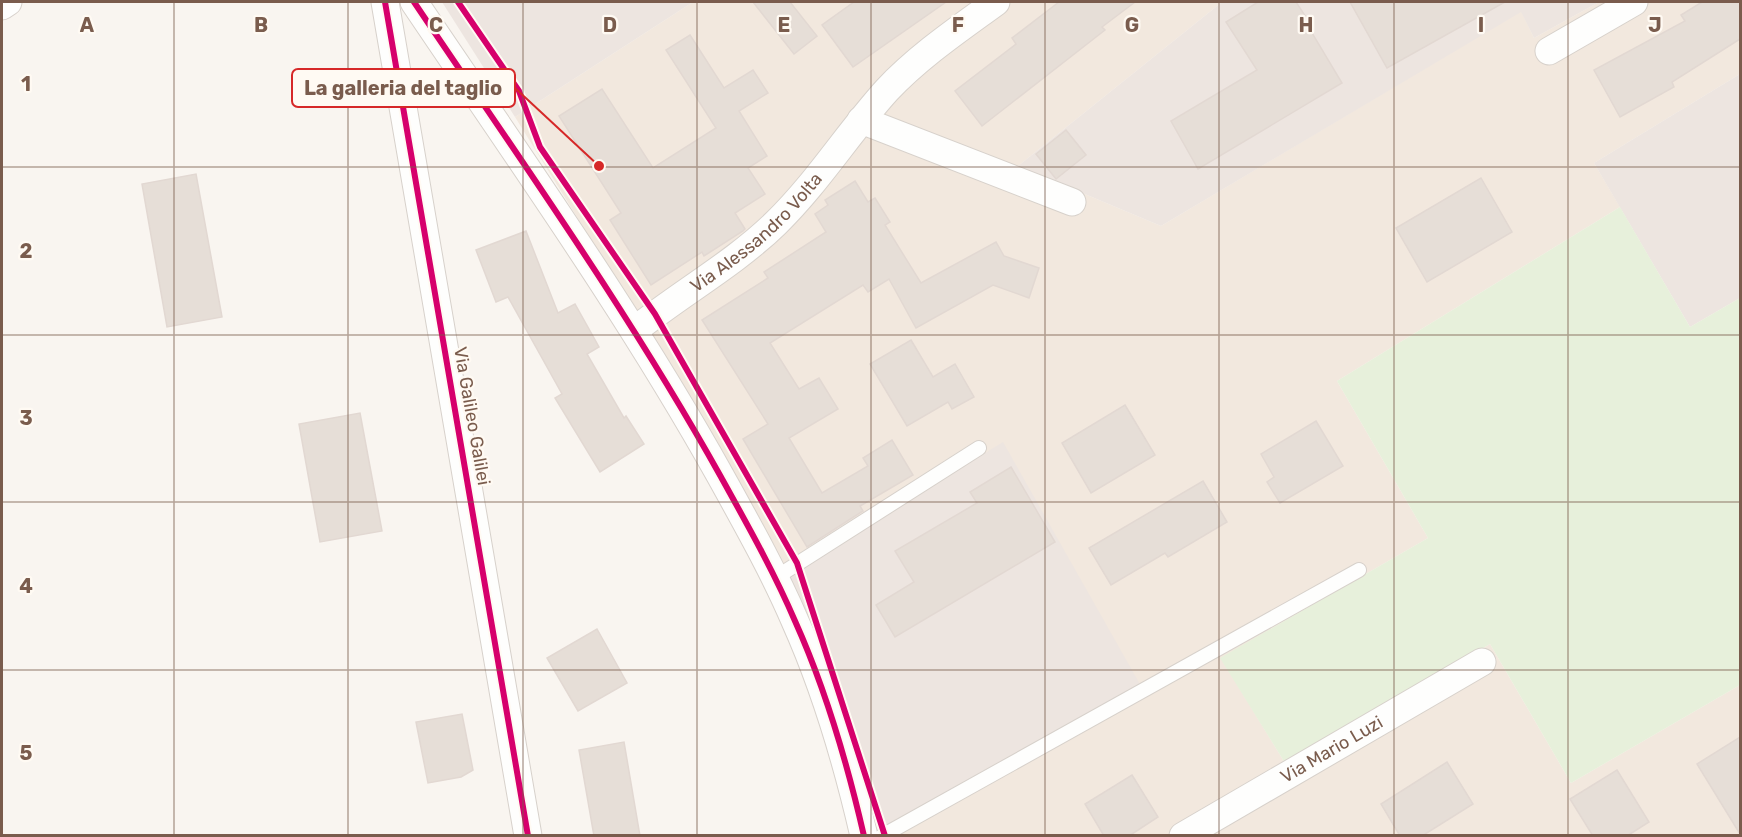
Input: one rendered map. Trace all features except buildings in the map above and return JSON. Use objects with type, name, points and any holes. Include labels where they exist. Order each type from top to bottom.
[{"type":"street","points":[[2,6],[8,2]]},
{"type":"street","name":"Via Galileo Galilei","points":[[385,2],[528,836]]},
{"type":"street","points":[[414,2],[635,330],[701,440],[796,622],[823,690],[853,787],[864,836]]},
{"type":"street","name":"Via Alessandro Volta","points":[[635,330],[774,225],[812,185],[861,120],[888,89],[919,61],[996,2]]},
{"type":"street","points":[[1549,51],[1634,2]]},
{"type":"street","points":[[861,120],[1072,202]]},
{"type":"street","name":"Via Mario Luzi","points":[[1183,836],[1482,662]]},
{"type":"lane","points":[[775,578],[978,448]]},
{"type":"lane","points":[[882,836],[1359,570]]},
{"type":"shaded area","points":[[442,2],[693,2],[515,117]]},
{"type":"shaded area","points":[[693,2],[1222,2],[1018,166],[1161,226],[1521,11],[1534,38],[1599,2],[1740,2],[1740,74],[1594,163],[1620,207],[1337,381],[1428,538],[1221,658],[1285,763],[1490,644],[1571,783],[1740,685],[1740,835],[873,835],[784,576],[652,338],[515,117]]},
{"type":"shaded area","points":[[1222,2],[1599,2],[1534,38],[1521,12],[1161,226],[1018,166]]},
{"type":"shaded area","points":[[1740,74],[1740,298],[1690,327],[1594,163]]},
{"type":"shaded area","points":[[1003,442],[1141,686],[873,835],[784,576]]},
{"type":"green space","points":[[1620,207],[1690,327],[1740,298],[1740,685],[1571,783],[1490,644],[1285,763],[1220,658],[1428,538],[1337,381]]},
{"type":"cycle path","points":[[385,2],[528,836]]},
{"type":"cycle path","points":[[414,2],[611,295],[686,416],[750,530],[787,603],[816,673],[843,754],[864,836]]},
{"type":"cycle path","points":[[458,2],[519,91],[540,147],[655,314],[797,563],[885,836]]},
{"type":"place","name":"La galleria del taglio","points":[[599,166]]}]
